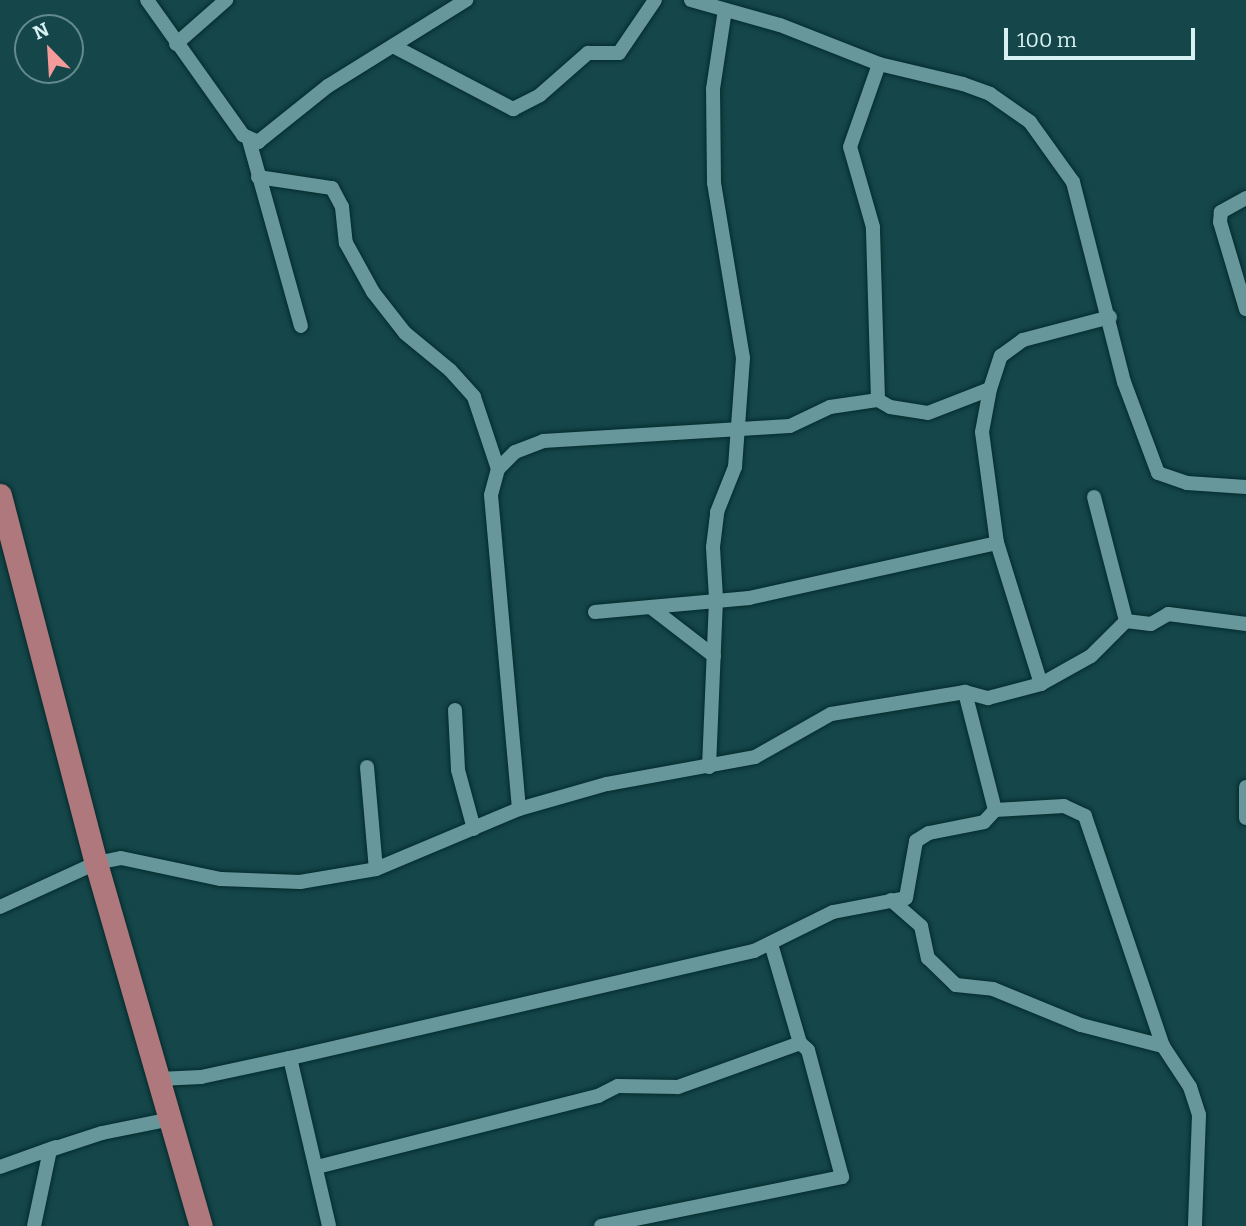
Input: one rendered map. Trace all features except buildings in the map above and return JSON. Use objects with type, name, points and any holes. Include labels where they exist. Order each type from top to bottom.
[{"type":"main road","points":[[0,495],[96,863],[201,1226]]},
{"type":"street","points":[[148,0],[176,44],[249,140],[301,326]]},
{"type":"street","points":[[176,44],[226,0]]},
{"type":"street","points":[[249,140],[258,142],[328,86],[466,0]]},
{"type":"street","points":[[393,46],[513,110],[540,95],[588,53],[619,53],[655,0]]},
{"type":"street","points":[[691,0],[780,25],[879,64],[990,94],[1030,122],[1073,182],[1110,317],[1124,382],[1158,472],[1187,483],[1246,487]]},
{"type":"street","points":[[709,767],[716,598],[714,535],[717,512],[736,467],[743,358],[714,183],[713,89],[724,9]]},
{"type":"street","points":[[878,400],[873,227],[850,146],[879,64]]},
{"type":"street","points":[[258,177],[331,188],[342,207],[346,243],[373,292],[405,333],[450,370],[474,397],[498,469]]},
{"type":"street","points":[[1246,198],[1221,212],[1220,222],[1246,309]]},
{"type":"street","points":[[1041,684],[997,543],[982,432],[990,389],[1001,356],[1023,340],[1110,317]]},
{"type":"street","points":[[519,809],[491,495],[498,469],[515,452],[543,441],[790,426],[830,407],[878,400],[890,407],[928,413],[990,389]]},
{"type":"street","points":[[1094,497],[1126,621]]},
{"type":"street","points":[[595,612],[653,609],[716,598],[749,598],[997,543]]},
{"type":"street","points":[[653,609],[714,656]]},
{"type":"street","points":[[1126,621],[1152,624],[1168,614],[1246,624]]},
{"type":"street","points":[[0,907],[96,863],[121,858],[221,879],[300,882],[376,869],[519,809],[607,783],[755,757],[831,714],[965,692],[988,698],[1041,684],[1091,656],[1126,621]]},
{"type":"street","points":[[965,692],[995,810]]},
{"type":"street","points":[[455,710],[458,770],[474,828]]},
{"type":"street","points":[[368,767],[376,869]]},
{"type":"street","points":[[1246,787],[1246,818]]},
{"type":"street","points":[[159,1079],[201,1077],[289,1058],[771,944],[833,912],[909,894],[916,841],[929,833],[985,822],[995,810],[1064,806],[1085,816],[1163,1046],[1190,1087],[1199,1115],[1195,1226]]},
{"type":"street","points":[[891,900],[921,926],[928,958],[956,985],[993,989],[1081,1025],[1163,1046]]},
{"type":"street","points":[[601,1226],[842,1177],[808,1050],[800,1044],[771,944]]},
{"type":"street","points":[[317,1167],[598,1096],[618,1086],[678,1087],[800,1044]]},
{"type":"street","points":[[289,1058],[329,1226]]},
{"type":"street","points":[[0,1167],[67,1143],[171,1119]]},
{"type":"street","points":[[34,1226],[50,1150],[67,1143]]}]
